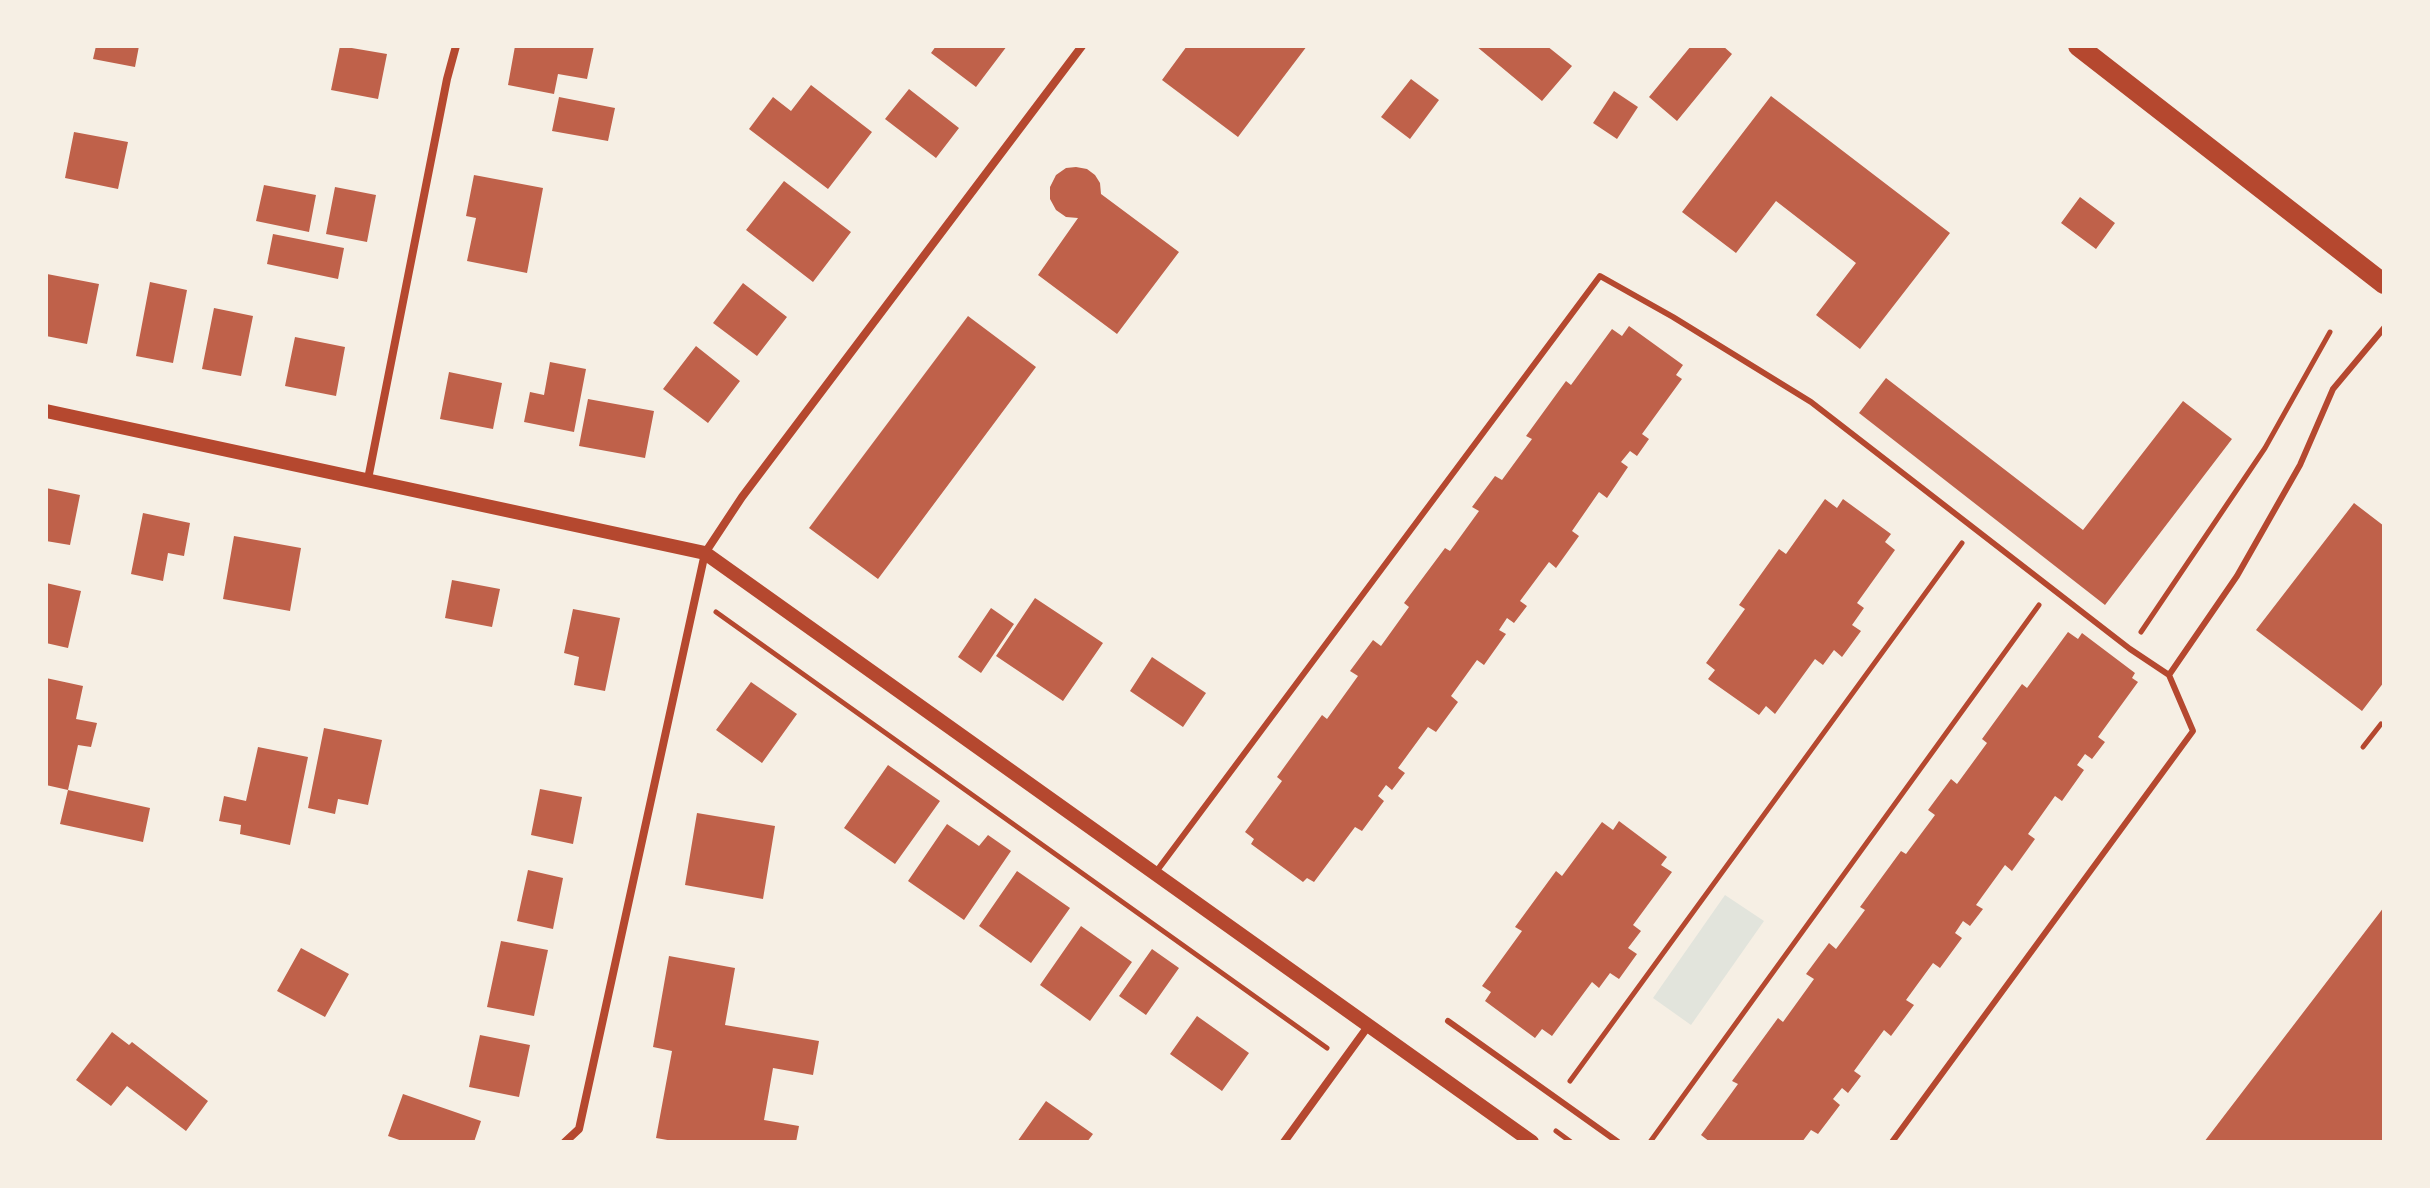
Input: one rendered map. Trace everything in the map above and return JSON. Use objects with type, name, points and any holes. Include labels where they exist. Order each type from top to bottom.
[{"type":"main road","points":[[2078,46],[2384,284]]},
{"type":"street","points":[[368,479],[456,46]]},
{"type":"street","points":[[565,1142],[579,1129],[705,553],[742,497],[1082,46]]},
{"type":"street","points":[[46,411],[705,553],[1532,1142]]},
{"type":"street","points":[[1284,1142],[1369,1025]]},
{"type":"lane","points":[[1156,872],[1600,276],[1811,402],[2130,649],[2169,675],[2193,731],[1892,1142]]},
{"type":"lane","points":[[2169,675],[2245,562],[2300,465],[2333,389],[2384,328]]},
{"type":"lane","points":[[1448,1021],[1618,1142]]},
{"type":"path","points":[[2130,649],[2265,448],[2330,332]]},
{"type":"path","points":[[1557,1099],[1973,527]]},
{"type":"path","points":[[1650,1142],[2051,588]]},
{"type":"path","points":[[695,597],[1344,1060]]},
{"type":"path","points":[[2363,747],[2381,724]]},
{"type":"shaded area","points":[[1725,895],[1764,921],[1691,1025],[1653,998]]},
{"type":"building","points":[[96,46],[139,46],[135,67],[93,59]]},
{"type":"building","points":[[340,46],[387,54],[378,99],[331,90]]},
{"type":"building","points":[[515,46],[594,46],[587,79],[558,74],[554,94],[508,85]]},
{"type":"building","points":[[936,46],[1007,46],[976,87],[931,53]]},
{"type":"building","points":[[1187,46],[1307,46],[1238,137],[1162,80]]},
{"type":"building","points":[[1476,46],[1547,46],[1572,66],[1542,101]]},
{"type":"building","points":[[1691,46],[1723,46],[1732,54],[1677,121],[1649,97]]},
{"type":"building","points":[[1411,79],[1439,100],[1410,139],[1381,117]]},
{"type":"building","points":[[811,85],[872,132],[828,189],[749,129],[773,97],[791,111]]},
{"type":"building","points":[[909,89],[959,128],[936,158],[885,119]]},
{"type":"building","points":[[1614,91],[1638,107],[1617,139],[1593,123]]},
{"type":"building","points":[[1771,96],[1950,233],[1860,349],[1816,315],[1856,263],[1776,201],[1736,253],[1682,212]]},
{"type":"building","points":[[559,97],[615,108],[608,141],[552,131]]},
{"type":"building","points":[[74,132],[128,142],[118,189],[65,178]]},
{"type":"building","points":[[1066,168],[1087,169],[1095,175],[1101,194],[1179,252],[1117,334],[1038,275],[1078,218],[1066,217],[1056,210],[1050,199],[1050,187],[1056,175]]},
{"type":"building","points":[[474,175],[543,188],[527,273],[467,261],[476,218],[466,216]]},
{"type":"building","points":[[784,181],[851,232],[813,282],[746,230]]},
{"type":"building","points":[[264,185],[316,195],[309,232],[256,221]]},
{"type":"building","points":[[335,187],[376,195],[367,242],[326,234]]},
{"type":"building","points":[[2080,197],[2115,223],[2096,249],[2061,223]]},
{"type":"building","points":[[273,234],[344,248],[338,279],[267,264]]},
{"type":"building","points":[[47,274],[99,284],[87,344],[46,336]]},
{"type":"building","points":[[150,282],[187,290],[173,363],[136,356]]},
{"type":"building","points":[[743,283],[787,317],[757,356],[713,323]]},
{"type":"building","points":[[214,308],[253,316],[241,376],[202,369]]},
{"type":"building","points":[[968,316],[1036,367],[878,579],[809,528]]},
{"type":"building","points":[[1629,326],[1683,365],[1676,375],[1682,379],[1642,434],[1649,439],[1637,456],[1630,451],[1621,462],[1628,467],[1607,498],[1599,492],[1572,531],[1579,536],[1556,568],[1549,562],[1520,601],[1527,606],[1514,623],[1507,618],[1499,630],[1506,634],[1484,665],[1477,660],[1451,696],[1458,702],[1436,732],[1428,727],[1398,768],[1405,773],[1392,790],[1386,785],[1378,796],[1384,801],[1362,831],[1355,827],[1314,882],[1307,878],[1303,882],[1251,844],[1254,839],[1245,832],[1282,781],[1277,777],[1322,715],[1327,719],[1358,676],[1350,671],[1373,640],[1381,646],[1409,607],[1404,603],[1445,548],[1450,551],[1479,511],[1472,507],[1495,476],[1502,480],[1532,439],[1526,436],[1566,381],[1571,385],[1612,329],[1622,336]]},
{"type":"building","points":[[295,337],[345,347],[336,396],[285,386]]},
{"type":"building","points":[[696,346],[740,381],[708,423],[663,389]]},
{"type":"building","points":[[550,362],[586,369],[574,432],[524,422],[530,392],[544,395]]},
{"type":"building","points":[[449,372],[502,383],[493,429],[440,419]]},
{"type":"building","points":[[1886,378],[2083,530],[2183,401],[2232,439],[2105,605],[1859,413]]},
{"type":"building","points":[[588,399],[654,411],[645,458],[579,446]]},
{"type":"building","points":[[46,488],[80,495],[70,545],[46,541]]},
{"type":"building","points":[[1825,499],[1837,508],[1843,499],[1891,534],[1885,542],[1895,550],[1857,603],[1864,608],[1852,625],[1861,631],[1842,657],[1834,650],[1823,665],[1815,659],[1775,714],[1766,706],[1759,715],[1708,679],[1715,670],[1706,663],[1745,609],[1739,605],[1779,549],[1786,554]]},
{"type":"building","points":[[2354,503],[2384,526],[2384,682],[2362,711],[2256,630]]},
{"type":"building","points":[[143,513],[190,523],[184,556],[168,553],[163,581],[131,574]]},
{"type":"building","points":[[234,536],[301,548],[290,611],[223,599]]},
{"type":"building","points":[[452,580],[500,589],[492,627],[445,618]]},
{"type":"building","points":[[46,583],[81,591],[68,648],[46,643]]},
{"type":"building","points":[[1035,598],[1103,643],[1063,701],[996,656]]},
{"type":"building","points":[[991,608],[1014,624],[981,673],[958,657]]},
{"type":"building","points":[[573,609],[620,618],[605,691],[574,685],[579,657],[564,653]]},
{"type":"building","points":[[2068,632],[2078,639],[2082,633],[2135,673],[2132,678],[2138,682],[2098,737],[2105,742],[2092,759],[2085,754],[2077,765],[2084,770],[2062,801],[2055,796],[2028,834],[2035,839],[2012,871],[2005,865],[1976,905],[1983,909],[1970,926],[1963,921],[1955,933],[1962,938],[1940,968],[1933,963],[1906,1000],[1914,1005],[1891,1036],[1884,1030],[1854,1071],[1861,1076],[1848,1093],[1842,1088],[1833,1099],[1840,1105],[1818,1134],[1811,1130],[1802,1142],[1710,1142],[1701,1135],[1738,1084],[1732,1081],[1778,1018],[1783,1022],[1814,979],[1806,974],[1829,943],[1836,949],[1865,910],[1860,907],[1901,851],[1906,854],[1935,815],[1928,810],[1951,779],[1957,784],[1987,743],[1982,739],[2022,684],[2027,688]]},
{"type":"building","points":[[1152,657],[1206,693],[1183,727],[1130,691]]},
{"type":"building","points":[[46,678],[83,686],[76,719],[97,723],[91,747],[78,745],[68,790],[46,785]]},
{"type":"building","points":[[751,682],[797,714],[762,763],[716,730]]},
{"type":"building","points":[[324,728],[382,740],[368,805],[338,799],[335,814],[308,808]]},
{"type":"building","points":[[258,747],[308,757],[290,845],[240,834],[241,825],[219,821],[224,796],[246,801]]},
{"type":"building","points":[[888,765],[940,801],[895,864],[844,828]]},
{"type":"building","points":[[540,789],[582,797],[573,844],[531,835]]},
{"type":"building","points":[[68,790],[150,808],[143,842],[60,824]]},
{"type":"building","points":[[697,813],[775,826],[763,899],[685,885]]},
{"type":"building","points":[[1619,821],[1667,857],[1661,865],[1672,872],[1633,925],[1641,931],[1628,948],[1637,954],[1619,979],[1610,973],[1599,988],[1592,982],[1552,1036],[1542,1029],[1535,1038],[1485,1001],[1491,992],[1482,986],[1522,931],[1515,927],[1556,871],[1562,876],[1602,822],[1613,830]]},
{"type":"building","points":[[947,824],[979,846],[988,835],[1011,851],[964,920],[908,881]]},
{"type":"building","points":[[528,870],[563,878],[553,929],[517,921]]},
{"type":"building","points":[[1017,871],[1070,908],[1031,963],[979,926]]},
{"type":"building","points":[[2384,907],[2384,1142],[2204,1142]]},
{"type":"building","points":[[1081,926],[1132,962],[1090,1021],[1040,985]]},
{"type":"building","points":[[501,941],[548,950],[534,1016],[487,1007]]},
{"type":"building","points":[[301,948],[349,974],[325,1017],[277,991]]},
{"type":"building","points":[[1152,949],[1179,968],[1146,1015],[1119,996]]},
{"type":"building","points":[[669,956],[735,968],[725,1025],[819,1041],[813,1075],[773,1068],[764,1120],[799,1126],[796,1142],[679,1142],[656,1138],[672,1051],[653,1047]]},
{"type":"building","points":[[1197,1016],[1249,1053],[1222,1091],[1170,1054]]},
{"type":"building","points":[[112,1032],[129,1045],[132,1042],[208,1101],[186,1131],[127,1086],[111,1106],[76,1080]]},
{"type":"building","points":[[480,1035],[530,1045],[519,1097],[469,1087]]},
{"type":"building","points":[[403,1094],[481,1121],[474,1142],[405,1142],[388,1136]]},
{"type":"building","points":[[1046,1101],[1093,1134],[1087,1142],[1017,1142]]}]
